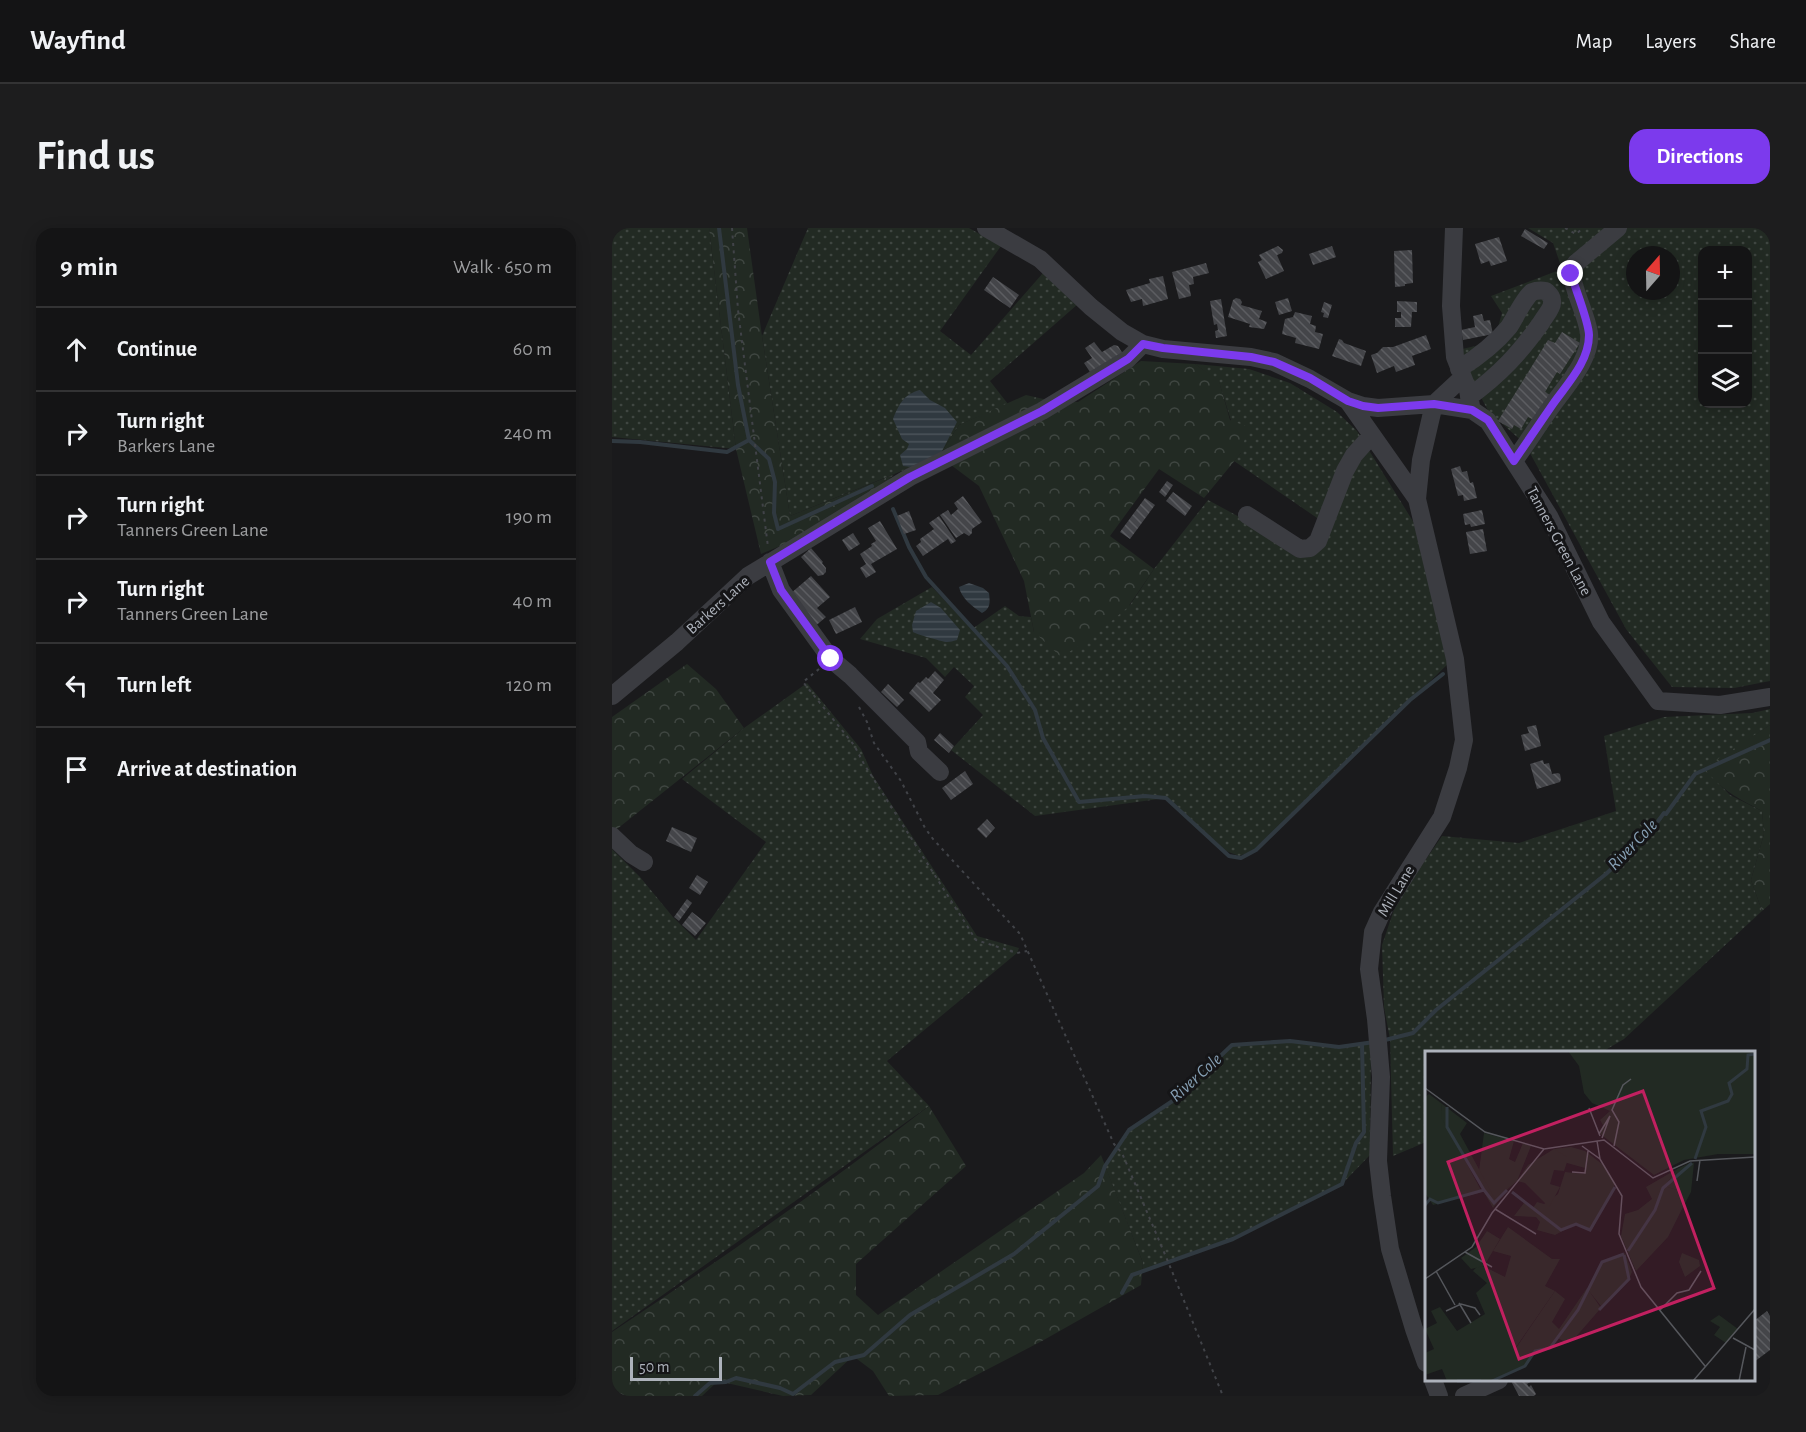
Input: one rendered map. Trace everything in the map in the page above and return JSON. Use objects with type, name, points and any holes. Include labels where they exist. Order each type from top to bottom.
[{"type":"street","points":[[986,228],[1040,260],[1091,307],[1122,332],[1143,344],[1251,357],[1274,362],[1310,378],[1348,401],[1378,408],[1471,403],[1514,358],[1547,313],[1552,304],[1551,296],[1546,291],[1537,290],[1530,293],[1510,325],[1498,339],[1461,374],[1434,404]]},
{"type":"street","points":[[1454,228],[1452,306],[1455,357],[1471,403]]},
{"type":"street","points":[[1514,461],[1580,366],[1585,353],[1589,332],[1571,270],[1617,228]]},
{"type":"street","name":"Barkers Lane","points":[[612,696],[677,642],[748,576],[910,477],[1042,411],[1128,359],[1143,344]]},
{"type":"street","name":"Mill Lane","points":[[1348,401],[1417,499]]},
{"type":"street","name":"Tanners Green Lane","points":[[1471,403],[1488,420],[1549,516],[1601,622],[1658,701],[1720,705],[1770,697]]},
{"type":"street","name":"Mill Lane","points":[[1425,1360],[1390,1249],[1378,1161],[1382,1077],[1369,969],[1373,932],[1382,912],[1443,817],[1464,740],[1455,659],[1417,499],[1421,460],[1434,404]]},
{"type":"street","points":[[1247,515],[1300,549],[1310,548],[1318,541],[1345,471],[1354,455],[1371,436]]},
{"type":"street","points":[[770,562],[781,590],[831,659],[917,742],[919,752],[940,772]]},
{"type":"street","points":[[612,836],[631,854],[644,862]]},
{"type":"street","points":[[1433,1381],[1439,1396]]},
{"type":"street","points":[[1464,1396],[1497,1381]]},
{"type":"path","points":[[732,228],[738,310],[770,562]]},
{"type":"path","points":[[1565,228],[1576,234],[1583,228]]},
{"type":"path","points":[[831,659],[803,682],[854,745],[976,940],[1017,953],[1027,951]]},
{"type":"path","points":[[857,703],[874,743],[901,781],[929,833],[959,869],[987,896],[1020,934],[1114,1144],[1122,1153],[1169,1262],[1222,1396]]},
{"type":"green space","points":[[612,228],[709,228],[736,449],[612,437]]},
{"type":"green space","points":[[709,228],[747,228],[790,516],[895,474],[880,487],[807,535],[761,554],[736,449]]},
{"type":"green space","points":[[808,228],[969,228],[1001,246],[940,331],[971,355],[1043,273],[1078,304],[990,381],[1008,404],[959,425],[939,456],[790,516],[762,336]]},
{"type":"green space","points":[[1528,228],[1770,228],[1770,681],[1734,688],[1672,687],[1626,629],[1525,444],[1489,412],[1462,363],[1462,349],[1489,343],[1498,327],[1502,313],[1491,296],[1562,269],[1553,243]]},
{"type":"green space","points":[[1141,361],[1195,364],[1219,381],[1230,420],[1248,427],[1241,453],[1204,498],[1159,469],[1110,536],[1154,569],[1128,607],[1093,637],[1061,657],[1034,632],[1024,581],[979,486],[939,456],[959,425],[1026,395],[1052,401],[1078,402]]},
{"type":"green space","points":[[1195,364],[1249,369],[1290,383],[1337,412],[1357,431],[1419,531],[1450,662],[1256,850],[1239,856],[1226,851],[1166,798],[1035,816],[951,750],[983,715],[965,697],[974,686],[954,667],[945,677],[926,658],[860,639],[877,619],[932,587],[972,629],[1005,606],[1019,616],[1031,617],[1034,632],[1130,605],[1154,569],[1208,500],[1306,553],[1320,520],[1234,461],[1241,453],[1219,382]]},
{"type":"green space","points":[[687,664],[716,689],[744,728],[612,833],[612,717]]},
{"type":"green space","points":[[807,683],[861,749],[873,776],[977,936],[1019,948],[1017,953],[887,1061],[929,1106],[612,1331],[612,849],[696,940],[766,842],[682,779],[744,728]]},
{"type":"green space","points":[[1770,709],[1770,725],[1705,769],[1730,795],[1762,811],[1764,834],[1751,880],[1762,911],[1624,1039],[1604,1051],[1425,1051],[1425,1142],[1393,1156],[1390,1039],[1384,1007],[1382,945],[1397,901],[1442,836],[1519,843],[1616,811],[1604,736],[1664,717],[1752,713]]},
{"type":"green space","points":[[1770,725],[1770,904],[1762,911],[1751,880],[1764,834],[1762,811],[1737,798],[1704,768]]},
{"type":"green space","points":[[1290,1041],[1339,1047],[1371,1042],[1370,1155],[1342,1184],[1233,1239],[1142,1271],[1143,1263],[1105,1166],[1129,1130],[1174,1100],[1232,1045]]},
{"type":"green space","points":[[929,1106],[966,1166],[856,1264],[856,1295],[878,1315],[1084,1173],[1101,1155],[1143,1263],[1141,1285],[1042,1341],[938,1395],[889,1396],[873,1371],[853,1356],[811,1395],[783,1396],[718,1381],[702,1396],[618,1396],[612,1384],[612,1332],[772,1222]]},
{"type":"shaded area","points":[[920,390],[930,400],[945,408],[957,422],[941,453],[912,467],[903,466],[900,455],[909,444],[902,439],[893,419],[903,400]]},
{"type":"shaded area","points":[[969,583],[989,593],[990,602],[982,613],[968,602],[960,591],[959,587]]},
{"type":"shaded area","points":[[931,602],[941,608],[960,630],[957,640],[945,642],[913,632],[912,625],[916,611]]},
{"type":"building","points":[[1525,229],[1548,243],[1544,249],[1521,236]]},
{"type":"building","points":[[1499,237],[1507,261],[1491,266],[1489,261],[1481,264],[1475,244]]},
{"type":"building","points":[[1278,246],[1283,250],[1277,255],[1284,271],[1266,279],[1258,262],[1262,260],[1259,255]]},
{"type":"building","points":[[1332,246],[1336,257],[1313,265],[1309,254]]},
{"type":"building","points":[[1412,250],[1413,283],[1395,287],[1394,251]]},
{"type":"building","points":[[1206,263],[1209,273],[1193,277],[1194,284],[1189,285],[1191,296],[1179,299],[1172,272]]},
{"type":"building","points":[[1163,276],[1168,299],[1143,306],[1142,299],[1131,302],[1126,290],[1150,283],[1149,279]]},
{"type":"building","points":[[993,277],[1019,295],[1010,308],[984,290]]},
{"type":"building","points":[[1288,298],[1292,311],[1279,315],[1275,302]]},
{"type":"building","points":[[1221,299],[1227,336],[1216,338],[1215,331],[1218,330],[1217,324],[1214,325],[1210,301]]},
{"type":"building","points":[[1240,299],[1241,305],[1262,311],[1259,319],[1267,322],[1264,329],[1249,327],[1250,324],[1228,317],[1233,300]]},
{"type":"building","points":[[1397,301],[1417,302],[1417,312],[1412,312],[1411,327],[1395,327],[1395,318],[1401,318],[1401,312],[1397,312]]},
{"type":"building","points":[[1324,302],[1332,305],[1328,318],[1323,317],[1324,313],[1321,312]]},
{"type":"building","points":[[1295,312],[1312,316],[1310,324],[1316,326],[1315,332],[1323,334],[1319,349],[1295,343],[1296,338],[1282,334],[1285,319],[1293,317]]},
{"type":"building","points":[[1482,314],[1484,321],[1490,320],[1493,334],[1463,340],[1461,330],[1475,327],[1473,316]]},
{"type":"building","points":[[1562,332],[1580,343],[1560,374],[1557,372],[1545,392],[1550,395],[1534,420],[1528,417],[1521,429],[1514,425],[1512,429],[1498,421],[1548,340],[1555,343]]},
{"type":"building","points":[[1426,335],[1431,349],[1412,356],[1415,365],[1396,372],[1394,366],[1377,373],[1371,355],[1383,347],[1393,347]]},
{"type":"building","points":[[1339,339],[1366,351],[1361,366],[1332,356]]},
{"type":"building","points":[[1094,342],[1102,352],[1114,345],[1118,346],[1123,354],[1092,375],[1084,363],[1092,358],[1085,348]]},
{"type":"building","points":[[1460,466],[1462,472],[1467,471],[1470,483],[1473,482],[1477,498],[1464,501],[1463,495],[1458,496],[1451,469]]},
{"type":"building","points":[[1167,481],[1173,485],[1165,497],[1159,492]]},
{"type":"building","points":[[1173,492],[1192,506],[1185,516],[1166,501]]},
{"type":"building","points":[[963,496],[982,522],[972,529],[969,536],[964,533],[956,538],[940,515],[948,510],[951,515],[958,509],[954,503]]},
{"type":"building","points":[[1145,498],[1155,505],[1130,539],[1120,532]]},
{"type":"building","points":[[1482,510],[1485,524],[1471,527],[1470,524],[1465,525],[1463,514]]},
{"type":"building","points":[[909,511],[916,530],[904,534],[897,516]]},
{"type":"building","points":[[939,516],[956,541],[951,544],[948,539],[923,556],[916,546],[921,542],[920,539],[934,529],[929,523]]},
{"type":"building","points":[[880,521],[897,549],[871,564],[876,572],[866,578],[860,568],[866,564],[860,554],[876,541],[868,528]]},
{"type":"building","points":[[1483,529],[1487,551],[1470,554],[1466,532]]},
{"type":"building","points":[[853,533],[860,544],[849,551],[842,540]]},
{"type":"building","points":[[811,548],[826,568],[823,575],[818,576],[801,557]]},
{"type":"building","points":[[811,576],[830,597],[817,608],[826,617],[813,628],[790,594]]},
{"type":"building","points":[[855,607],[862,622],[836,634],[829,620]]},
{"type":"building","points":[[935,671],[944,680],[933,693],[941,700],[929,712],[909,693],[918,682],[920,683],[926,677],[928,679]]},
{"type":"building","points":[[888,684],[904,700],[897,707],[881,692]]},
{"type":"building","points":[[1536,725],[1541,746],[1525,751],[1521,735],[1529,733],[1527,727]]},
{"type":"building","points":[[940,733],[954,746],[949,753],[934,740]]},
{"type":"building","points":[[1543,760],[1544,764],[1549,763],[1552,774],[1560,774],[1561,779],[1560,782],[1537,789],[1530,764]]},
{"type":"building","points":[[965,771],[973,784],[951,800],[942,788]]},
{"type":"building","points":[[987,819],[995,828],[986,838],[977,829]]},
{"type":"building","points":[[672,827],[697,838],[691,852],[666,841]]},
{"type":"building","points":[[697,875],[708,882],[700,895],[689,888]]},
{"type":"building","points":[[687,899],[692,903],[679,921],[674,917]]},
{"type":"building","points":[[692,912],[706,923],[695,936],[682,925]]},
{"type":"building","points":[[1767,1311],[1770,1316],[1770,1350],[1755,1361],[1755,1320]]},
{"type":"building","points":[[1511,1381],[1532,1381],[1527,1384],[1529,1387],[1531,1385],[1536,1394],[1519,1396]]},
{"type":"waterway","points":[[719,228],[738,385],[749,440]]},
{"type":"waterway","points":[[612,441],[727,452],[749,440],[769,459],[775,482],[774,513],[778,529],[872,486]]},
{"type":"waterway","points":[[893,509],[909,547],[926,577],[1007,666],[1035,710],[1043,738],[1079,802],[1145,796],[1166,798],[1229,856],[1241,858],[1256,850],[1410,700],[1443,674]]},
{"type":"waterway","name":"River Cole","points":[[1385,1040],[1413,1033],[1436,1010],[1606,874],[1650,832],[1695,774],[1770,740]]},
{"type":"waterway","name":"River Cole","points":[[695,1396],[710,1383],[726,1382],[736,1378],[780,1388],[793,1394],[835,1362],[864,1355],[910,1315],[1014,1254],[1098,1186],[1105,1166],[1129,1130],[1174,1100],[1232,1045],[1290,1041],[1339,1047],[1374,1042]]},
{"type":"waterway","points":[[1122,1293],[1132,1275],[1233,1239],[1342,1184],[1356,1143],[1364,1132],[1362,1044]]},
{"type":"route","points":[[831,659],[781,590],[770,562],[910,477],[1042,411],[1128,359],[1143,344],[1251,357],[1274,362],[1310,378],[1348,401],[1363,406],[1378,408],[1434,404],[1472,410],[1488,420],[1514,461],[1580,366],[1585,353],[1589,332],[1571,274]]}]
